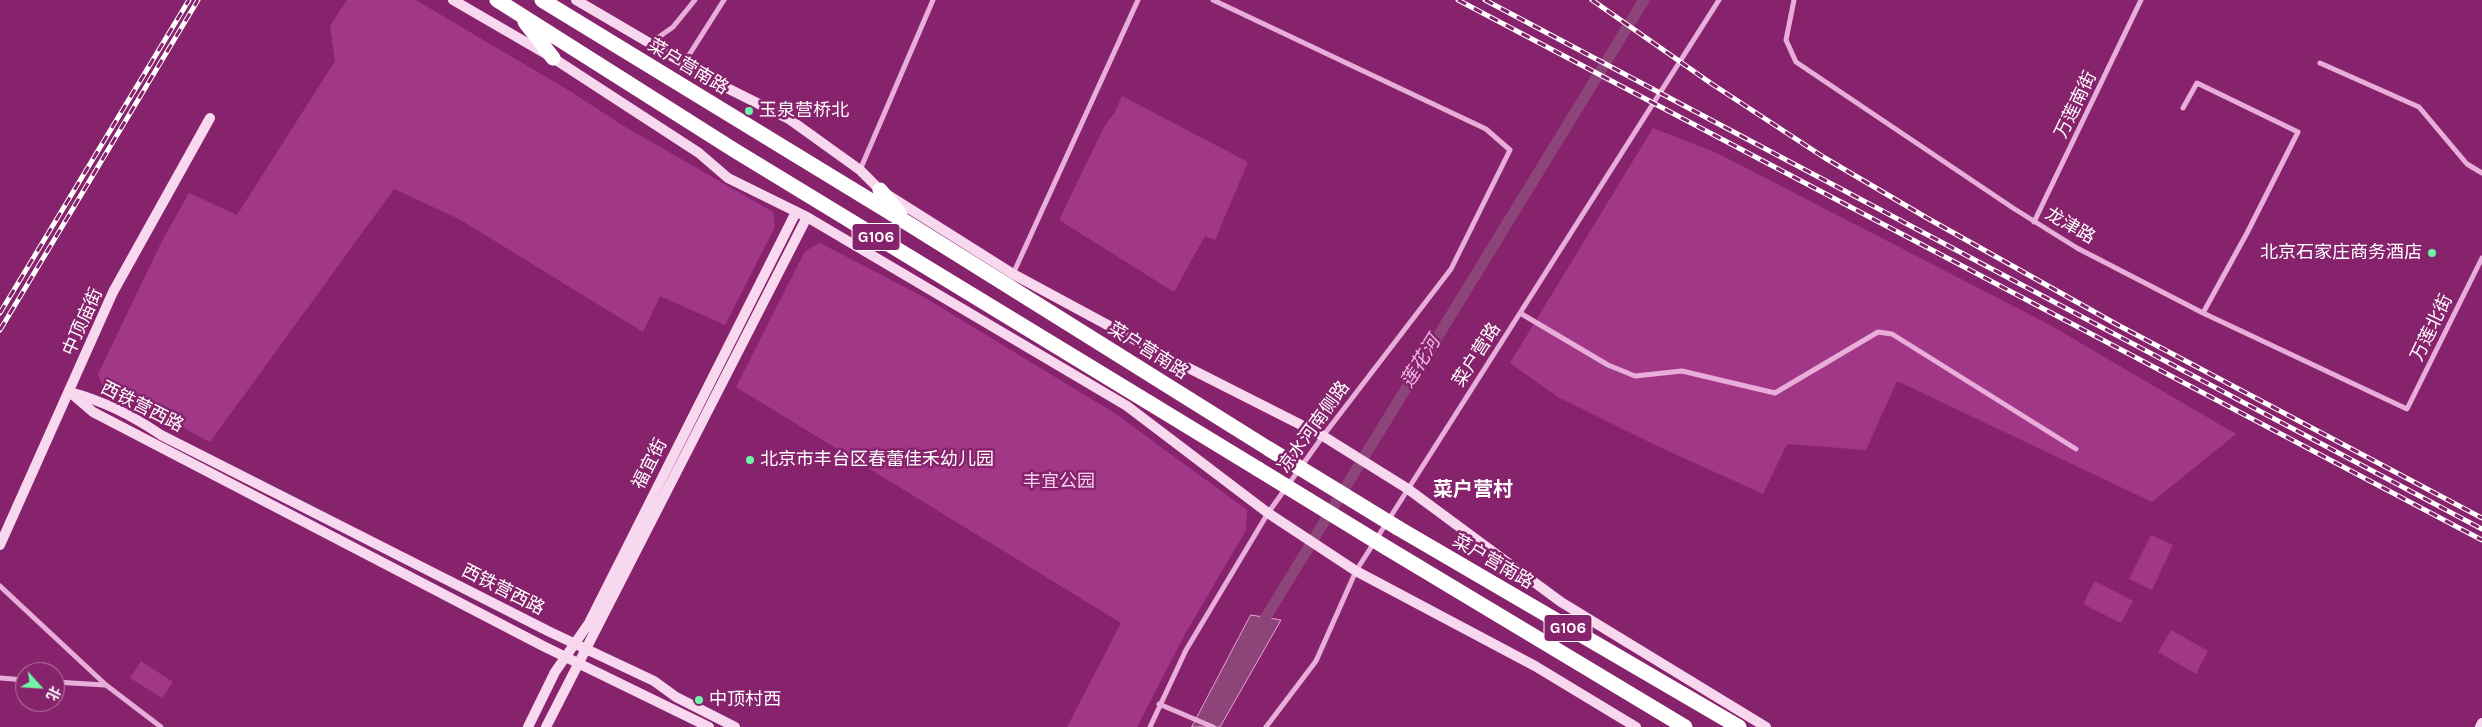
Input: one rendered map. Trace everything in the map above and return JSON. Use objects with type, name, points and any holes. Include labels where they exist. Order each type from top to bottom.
[{"type":"highway","name":"G106","points":[[496,0],[734,150],[1387,548],[1685,727]]},
{"type":"highway","name":"菜户营南路","points":[[542,0],[909,224],[1398,528],[1738,727]]},
{"type":"highway","points":[[517,13],[554,58]]},
{"type":"highway","points":[[880,190],[909,224]]},
{"type":"street","points":[[453,0],[554,58],[699,153],[728,178],[807,217],[1127,406],[1268,513],[1356,571],[1535,666],[1636,727]]},
{"type":"street","name":"菜户营南路","points":[[576,0],[721,85],[789,119],[860,170],[880,190],[1012,274],[1165,356],[1323,436],[1408,489],[1561,602],[1766,727]]},
{"type":"street","points":[[649,44],[673,27],[695,0]]},
{"type":"street","points":[[690,55],[724,0]]},
{"type":"street","points":[[860,170],[933,0]]},
{"type":"street","points":[[1012,274],[1138,0]]},
{"type":"street","name":"凉水河南侧路","points":[[1150,727],[1186,650],[1268,513],[1323,436],[1451,269],[1510,150],[1486,129],[1213,0]]},
{"type":"street","name":"菜户营路","points":[[1266,727],[1316,661],[1356,571],[1719,0]]},
{"type":"street","name":"龙津路","points":[[1794,0],[1786,40],[1796,62],[2034,222],[2077,248],[2203,313],[2407,409]]},
{"type":"street","name":"万莲南街","points":[[2034,222],[2142,0]]},
{"type":"street","points":[[2320,62],[2419,107],[2468,164],[2482,172]]},
{"type":"street","points":[[2183,108],[2196,83],[2298,132],[2247,233],[2203,313]]},
{"type":"street","name":"中顶庙街","points":[[0,546],[113,292],[210,118]]},
{"type":"street","name":"福宜街","points":[[528,727],[555,672],[589,623],[796,212]]},
{"type":"street","name":"福宜街","points":[[546,727],[807,217]]},
{"type":"street","name":"万莲北街","points":[[2407,409],[2482,258]]},
{"type":"street","points":[[1520,313],[1608,365],[1635,376],[1682,371],[1775,393],[1878,332],[1892,334],[2076,450]]},
{"type":"street","name":"西铁营西路","points":[[70,392],[98,400],[115,408],[170,439],[575,644],[654,681],[676,696],[735,727]]},
{"type":"street","name":"西铁营西路","points":[[70,392],[93,412],[567,657],[709,727]]},
{"type":"street","points":[[0,586],[106,685],[161,727]]},
{"type":"street","points":[[0,678],[15,679]]},
{"type":"street","points":[[65,683],[106,685]]},
{"type":"street","points":[[1160,704],[1213,727]]},
{"type":"street","points":[[2480,727],[2482,723]]},
{"type":"green space","points":[[347,0],[416,0],[573,93],[622,125],[773,212],[775,227],[725,325],[660,296],[643,332],[459,219],[394,189],[210,442],[102,384],[98,374],[162,241],[189,193],[237,215],[335,61],[330,26]]},
{"type":"green space","points":[[1122,96],[1248,162],[1215,240],[1205,236],[1174,292],[1059,220],[1104,127],[1115,112]]},
{"type":"green space","points":[[1653,128],[1717,153],[2048,324],[2236,434],[2152,502],[1897,381],[1866,450],[1787,444],[1763,494],[1655,445],[1558,397],[1510,363]]},
{"type":"green space","name":"丰宜公园","points":[[820,243],[922,296],[1116,414],[1247,510],[1246,530],[1185,634],[1137,727],[1067,727],[1121,623],[736,387],[805,251]]},
{"type":"green space","points":[[2151,535],[2173,545],[2152,590],[2129,579]]},
{"type":"green space","points":[[2095,581],[2133,601],[2121,623],[2083,604]]},
{"type":"green space","points":[[2171,630],[2208,651],[2196,674],[2158,652]]},
{"type":"green space","points":[[141,661],[173,682],[162,698],[130,678]]},
{"type":"shaded area","points":[[1251,615],[1281,620],[1220,727],[1192,727]]},
{"type":"waterway","name":"莲花河","points":[[1258,630],[1644,0]]},
{"type":"railway","points":[[0,313],[189,0]]},
{"type":"railway","points":[[0,330],[198,0]]},
{"type":"railway","points":[[1458,0],[2482,540]]},
{"type":"railway","points":[[1485,0],[2482,529]]},
{"type":"railway","points":[[1592,0],[1712,84],[1825,158],[1927,218],[2116,324],[2482,518]]},
{"type":"place","name":"玉泉营桥北","points":[[749,111]]},
{"type":"place","name":"北京石家庄商务酒店","points":[[2432,253]]},
{"type":"place","name":"北京市丰台区春蕾佳禾幼儿园","points":[[750,460]]},
{"type":"place","name":"中顶村西","points":[[699,700]]},
{"type":"district","name":"菜户营村","points":[[1473,490]]}]
